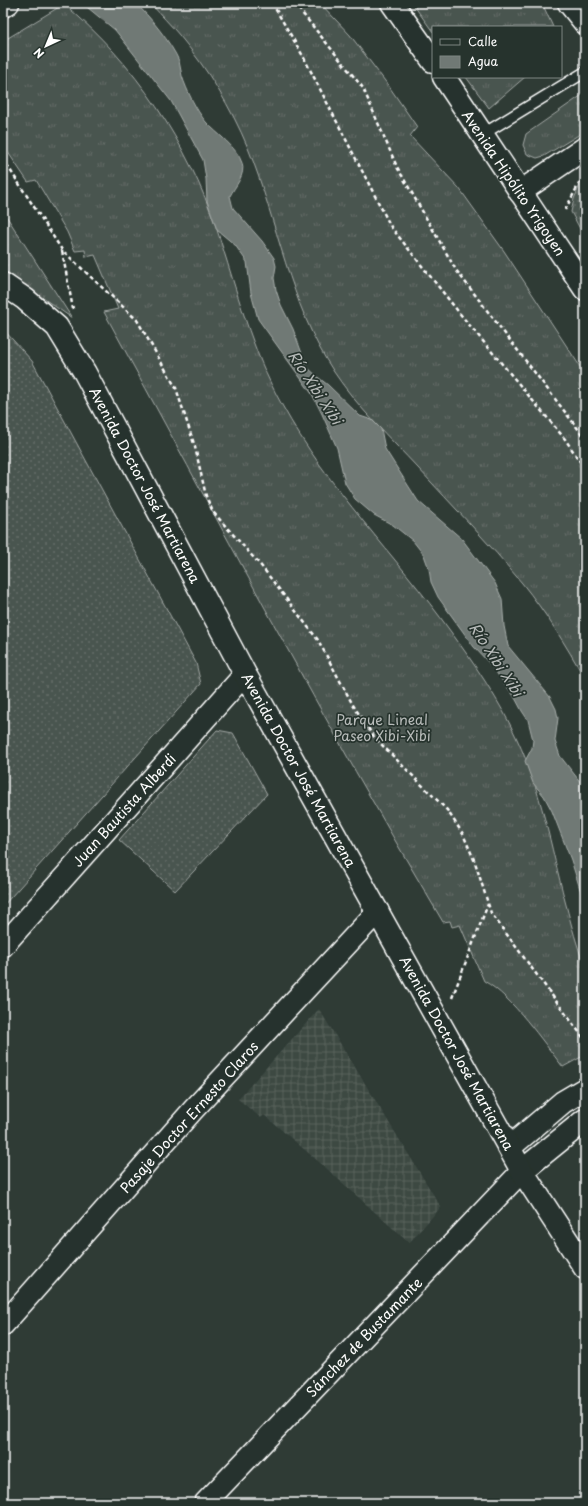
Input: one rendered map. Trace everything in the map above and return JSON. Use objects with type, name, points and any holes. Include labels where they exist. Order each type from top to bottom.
[{"type":"main road","points":[[3,6],[8,3]]},
{"type":"main road","points":[[392,3],[432,60]]},
{"type":"main road","points":[[569,3],[585,23]]},
{"type":"main road","name":"Avenida Hipólito Yrigoyen","points":[[445,78],[585,289]]},
{"type":"main road","points":[[520,192],[585,148]]},
{"type":"main road","name":"Avenida Doctor José Martiarena","points":[[3,284],[25,299],[57,327],[85,373],[244,674],[378,911],[522,1171],[585,1268]]},
{"type":"main road","points":[[510,1147],[563,1102],[585,1089]]},
{"type":"main road","points":[[522,1171],[583,1122]]},
{"type":"street","name":"Juan Bautista Alberdi","points":[[3,946],[244,674]]},
{"type":"street","name":"Pasaje Doctor Ernesto Claros","points":[[3,1325],[193,1110],[378,911]]},
{"type":"street","name":"Sánchez de Bustamante","points":[[205,1503],[522,1171]]},
{"type":"lane","points":[[483,134],[585,72]]},
{"type":"path","points":[[272,3],[304,56],[391,227],[461,315],[565,439],[585,469]]},
{"type":"path","points":[[294,3],[363,88],[397,167],[456,270],[585,438]]},
{"type":"path","points":[[3,159],[62,250],[137,320],[176,388],[195,446],[206,496],[213,512],[262,567],[318,640],[353,705],[374,737],[447,810],[463,834],[475,862],[491,913],[585,1040]]},
{"type":"path","points":[[565,210],[583,175]]},
{"type":"path","points":[[62,250],[74,315]]},
{"type":"path","points":[[452,999],[488,903]]},
{"type":"shaded area","points":[[319,1009],[441,1207],[409,1243],[326,1168],[264,1115],[261,1118],[238,1099]]},
{"type":"green space","points":[[150,3],[320,3],[350,35],[388,85],[417,127],[410,136],[459,188],[504,251],[585,374],[585,679],[571,654],[522,583],[471,525],[363,410],[334,372],[306,319],[285,262],[268,205],[248,148],[234,118],[218,89],[200,62],[177,32]]},
{"type":"green space","points":[[412,3],[542,3],[553,26],[432,26],[432,31]]},
{"type":"green space","name":"Parque Lineal Paseo Xibi-Xibi","points":[[64,4],[90,27],[136,78],[175,136],[191,166],[205,198],[217,230],[245,319],[262,363],[271,384],[300,436],[341,493],[430,604],[478,670],[495,697],[517,739],[533,778],[539,798],[576,941],[585,970],[585,1055],[563,1067],[516,1008],[495,988],[484,981],[460,925],[452,927],[450,921],[443,922],[313,695],[104,312],[118,309],[95,255],[86,257],[85,250],[75,251],[67,232],[36,180],[28,182],[3,145],[3,41]]},
{"type":"green space","points":[[467,78],[524,78],[489,108]]},
{"type":"green space","points":[[585,93],[585,131],[544,156],[537,158],[527,154],[523,145],[526,134]]},
{"type":"green space","points":[[585,173],[585,238],[571,212],[574,199]]},
{"type":"green space","points":[[3,211],[72,318],[15,279],[3,273]]},
{"type":"green space","points":[[3,329],[32,361],[196,663],[201,684],[3,906]]},
{"type":"green space","points":[[217,730],[233,733],[267,794],[175,891],[119,840]]},
{"type":"water","name":"Río Xibi Xibi","points":[[82,3],[135,3],[166,38],[176,54],[184,82],[199,112],[206,122],[231,146],[242,163],[243,172],[230,196],[233,208],[262,241],[274,258],[276,266],[274,278],[276,290],[281,305],[293,329],[307,367],[360,416],[372,420],[381,429],[385,449],[418,501],[462,539],[495,583],[502,599],[504,626],[508,646],[550,697],[556,709],[558,718],[555,741],[560,756],[585,788],[585,905],[571,860],[552,811],[544,796],[533,783],[525,761],[532,748],[533,740],[528,720],[514,696],[489,663],[474,647],[438,597],[431,582],[429,569],[424,555],[413,541],[393,525],[374,515],[355,499],[345,483],[337,448],[312,394],[258,319],[251,293],[247,262],[235,245],[217,230],[207,201],[203,160],[171,101],[115,30]]}]
